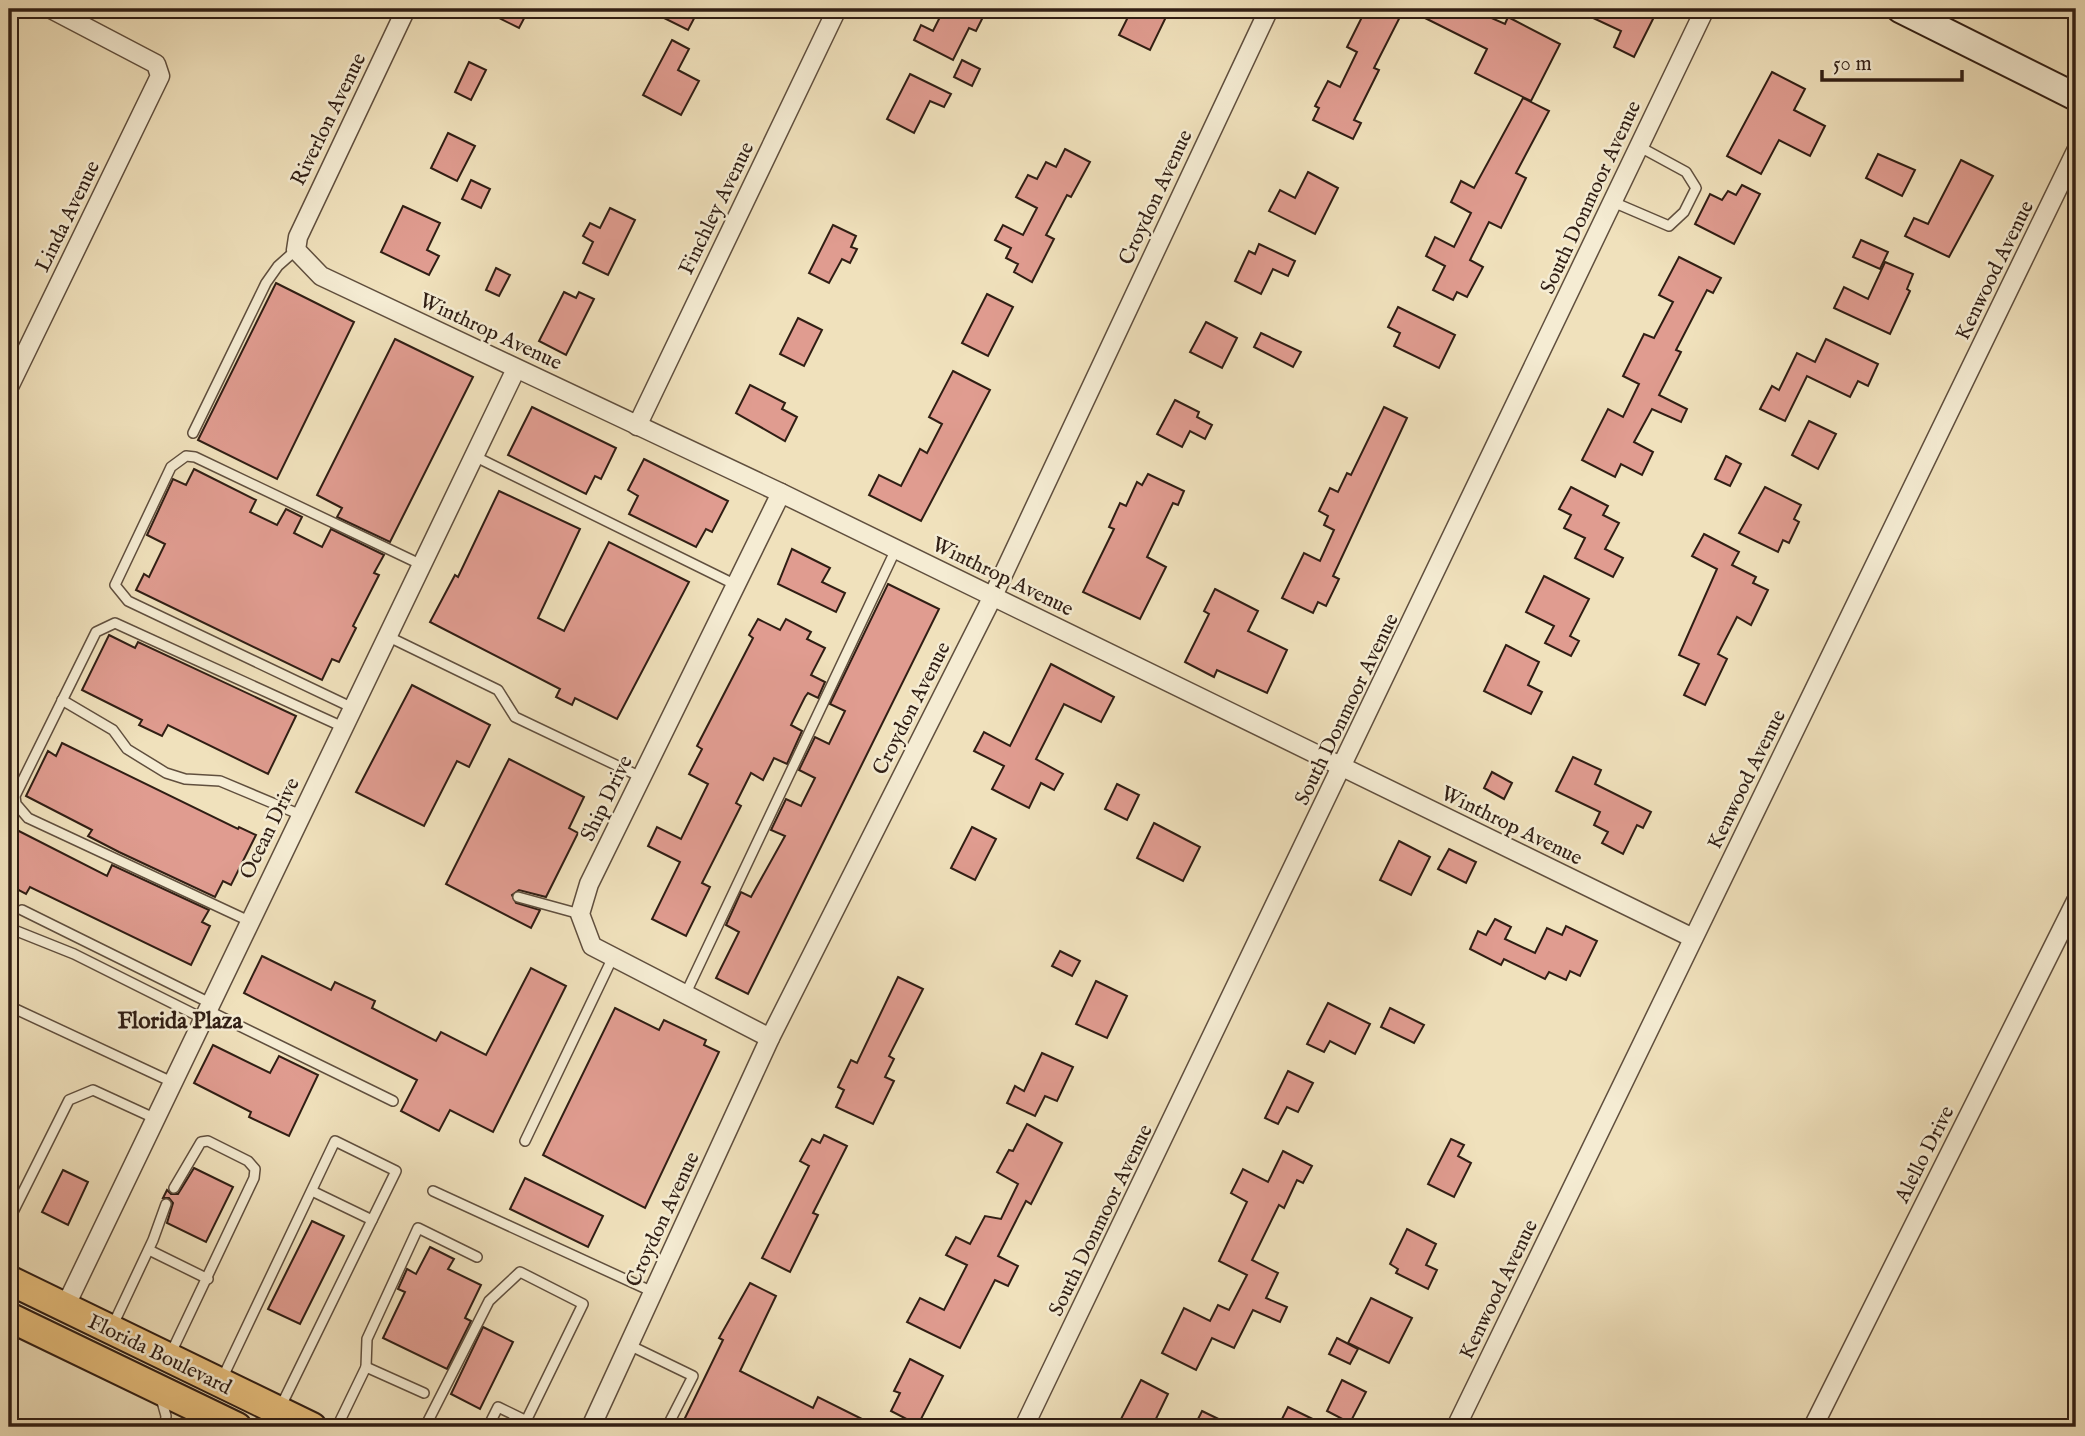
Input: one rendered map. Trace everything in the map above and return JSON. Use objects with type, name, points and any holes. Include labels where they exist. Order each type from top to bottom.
[{"type":"main road","points":[[1900,9],[2076,97]]},
{"type":"main road","name":"Florida Boulevard","points":[[9,1280],[312,1427]]},
{"type":"main road","name":"Florida Boulevard","points":[[9,1317],[226,1425]]},
{"type":"street","name":"Linda Avenue","points":[[9,387],[160,76],[156,64],[51,9]]},
{"type":"street","name":"Riverlon Avenue","points":[[296,250],[302,225],[406,9]]},
{"type":"street","name":"Finchley Avenue","points":[[637,426],[837,9]]},
{"type":"street","name":"Croydon Avenue","points":[[591,1427],[770,1038],[993,596],[1269,9]]},
{"type":"street","name":"South Donmoor Avenue","points":[[1024,1427],[1706,9]]},
{"type":"street","name":"Kenwood Avenue","points":[[1456,1427],[2076,151]]},
{"type":"street","name":"Winthrop Avenue","points":[[296,250],[321,276],[781,493],[1693,938]]},
{"type":"street","name":"Ocean Drive","points":[[65,1307],[516,369]]},
{"type":"street","name":"Ship Drive","points":[[580,914],[589,884],[781,493]]},
{"type":"street","name":"Alello Drive","points":[[1813,1427],[2076,901]]},
{"type":"street","points":[[580,914],[592,946],[770,1038]]},
{"type":"lane","points":[[1613,202],[1668,226],[1684,212],[1696,188],[1686,172],[1640,147]]},
{"type":"lane","points":[[193,433],[266,283],[278,266],[296,250]]},
{"type":"lane","points":[[352,708],[128,601],[117,590],[116,585],[171,467],[186,456],[195,457],[422,565]]},
{"type":"lane","points":[[474,456],[736,585]]},
{"type":"lane","points":[[685,995],[896,549]]},
{"type":"lane","points":[[249,921],[20,811],[15,796],[96,632],[115,623],[343,727]]},
{"type":"lane","points":[[387,636],[498,690],[515,717],[642,777]]},
{"type":"lane","points":[[62,700],[113,730],[127,749],[166,773],[185,779],[220,781],[301,815]]},
{"type":"lane","points":[[518,897],[580,914]]},
{"type":"lane","points":[[22,910],[206,1010],[393,1101]]},
{"type":"lane","points":[[9,928],[206,1010]]},
{"type":"lane","points":[[525,1142],[613,957]]},
{"type":"lane","points":[[9,1006],[172,1082]]},
{"type":"lane","points":[[9,1220],[69,1100],[93,1090],[154,1118]]},
{"type":"lane","points":[[168,1358],[208,1279],[254,1178],[255,1169],[248,1161],[208,1141],[201,1142],[174,1188]]},
{"type":"lane","points":[[220,1383],[335,1142],[396,1171],[278,1411]]},
{"type":"lane","points":[[312,1191],[372,1220]]},
{"type":"lane","points":[[433,1191],[653,1292]]},
{"type":"lane","points":[[111,1330],[149,1250],[166,1204]]},
{"type":"lane","points":[[337,1427],[366,1367],[367,1339],[418,1228],[477,1257]]},
{"type":"lane","points":[[149,1250],[208,1279]]},
{"type":"lane","points":[[425,1427],[489,1301],[520,1272],[583,1304],[526,1421]]},
{"type":"lane","points":[[629,1345],[693,1376],[667,1427]]},
{"type":"lane","points":[[366,1367],[424,1393]]},
{"type":"lane","points":[[158,1390],[166,1416],[165,1427]]},
{"type":"lane","points":[[488,1427],[498,1407],[539,1427]]},
{"type":"lane","points":[[9,1422],[19,1427]]},
{"type":"building","points":[[481,9],[529,9],[519,28]]},
{"type":"building","points":[[646,9],[699,9],[688,30]]},
{"type":"building","points":[[944,9],[971,9],[984,15],[976,31],[969,28],[953,60],[914,40],[921,25],[933,31]]},
{"type":"building","points":[[1132,9],[1148,9],[1166,17],[1150,50],[1119,35]]},
{"type":"building","points":[[1366,9],[1404,9],[1374,68],[1379,70],[1354,120],[1361,123],[1353,139],[1313,120],[1319,108],[1315,106],[1328,81],[1340,87],[1357,52],[1347,47]]},
{"type":"building","points":[[1407,9],[1471,9],[1505,24],[1508,17],[1560,44],[1531,101],[1475,73],[1487,49]]},
{"type":"building","points":[[1574,9],[1658,9],[1634,57],[1614,47],[1621,31]]},
{"type":"building","points":[[672,40],[689,49],[678,70],[699,81],[681,115],[643,95]]},
{"type":"building","points":[[962,60],[980,69],[972,86],[954,77]]},
{"type":"building","points":[[469,62],[486,70],[471,100],[455,92]]},
{"type":"building","points":[[1772,72],[1805,89],[1794,110],[1825,126],[1810,156],[1779,140],[1761,174],[1727,156]]},
{"type":"building","points":[[910,74],[951,94],[944,107],[930,101],[914,133],[887,119]]},
{"type":"building","points":[[1523,98],[1549,111],[1516,173],[1526,178],[1501,228],[1489,222],[1470,260],[1483,267],[1467,297],[1457,292],[1453,300],[1433,290],[1445,266],[1426,256],[1435,237],[1454,247],[1471,213],[1451,202],[1461,181],[1474,188]]},
{"type":"building","points":[[448,133],[475,146],[457,181],[431,168]]},
{"type":"building","points":[[1065,149],[1090,162],[1071,197],[1067,195],[1046,235],[1054,239],[1032,282],[1014,272],[1018,264],[1006,258],[1011,248],[995,240],[1003,225],[1023,235],[1037,208],[1016,197],[1028,175],[1037,179],[1046,162],[1056,167]]},
{"type":"building","points":[[1878,154],[1915,170],[1902,196],[1866,178]]},
{"type":"building","points":[[1961,160],[1993,176],[1949,257],[1905,236],[1914,218],[1928,224]]},
{"type":"building","points":[[1308,172],[1338,188],[1315,234],[1269,211],[1280,190],[1295,198]]},
{"type":"building","points":[[471,180],[490,189],[481,208],[462,199]]},
{"type":"building","points":[[1742,185],[1760,194],[1734,244],[1695,224],[1710,194],[1722,200],[1728,191],[1736,195]]},
{"type":"building","points":[[403,206],[440,223],[427,250],[439,256],[429,275],[381,252]]},
{"type":"building","points":[[610,208],[635,220],[608,275],[583,263],[593,242],[583,236],[590,223],[600,228]]},
{"type":"building","points":[[833,225],[856,236],[851,247],[857,249],[850,263],[842,259],[829,283],[809,273]]},
{"type":"building","points":[[1861,240],[1888,252],[1880,269],[1853,257]]},
{"type":"building","points":[[1259,244],[1295,261],[1288,276],[1273,269],[1261,294],[1235,281],[1249,251],[1255,254]]},
{"type":"building","points":[[1679,257],[1721,278],[1713,293],[1707,290],[1676,350],[1681,352],[1659,395],[1687,409],[1681,422],[1652,409],[1634,442],[1653,452],[1642,475],[1621,464],[1615,477],[1582,460],[1608,409],[1623,417],[1639,384],[1623,376],[1644,334],[1654,338],[1673,302],[1659,295]]},
{"type":"building","points":[[1885,262],[1913,274],[1907,289],[1910,291],[1890,334],[1834,308],[1844,287],[1868,299]]},
{"type":"building","points":[[496,268],[510,275],[499,296],[486,290]]},
{"type":"building","points":[[276,283],[354,322],[277,479],[198,440]]},
{"type":"building","points":[[564,292],[576,298],[579,292],[594,299],[566,355],[539,341]]},
{"type":"building","points":[[987,294],[1013,307],[988,356],[962,343]]},
{"type":"building","points":[[1398,307],[1455,335],[1439,368],[1394,346],[1400,333],[1388,327]]},
{"type":"building","points":[[798,318],[822,330],[804,366],[780,354]]},
{"type":"building","points":[[1206,322],[1237,338],[1222,368],[1190,352]]},
{"type":"building","points":[[1261,333],[1301,352],[1293,367],[1254,347]]},
{"type":"building","points":[[395,339],[473,377],[390,542],[337,517],[342,508],[317,495]]},
{"type":"building","points":[[1826,339],[1878,364],[1868,386],[1858,381],[1850,397],[1807,376],[1785,421],[1760,409],[1772,386],[1779,390],[1797,353],[1815,362]]},
{"type":"building","points":[[953,371],[990,390],[921,521],[869,495],[879,475],[901,486],[920,449],[927,453],[942,424],[929,417]]},
{"type":"building","points":[[750,385],[785,403],[782,409],[797,417],[785,441],[736,413]]},
{"type":"building","points":[[1175,400],[1199,412],[1197,417],[1212,425],[1205,439],[1190,431],[1182,447],[1157,434]]},
{"type":"building","points":[[532,407],[616,448],[601,479],[595,476],[586,494],[508,455]]},
{"type":"building","points":[[1384,407],[1407,418],[1333,576],[1339,579],[1326,606],[1318,602],[1313,613],[1282,598],[1304,553],[1320,561],[1334,530],[1324,525],[1328,516],[1319,511],[1330,488],[1338,492],[1347,473],[1351,475]]},
{"type":"building","points":[[1809,421],[1836,434],[1818,469],[1792,455]]},
{"type":"building","points":[[1726,456],[1741,464],[1730,486],[1715,479]]},
{"type":"building","points":[[644,459],[728,501],[712,532],[706,529],[696,547],[629,514],[638,496],[628,490]]},
{"type":"building","points":[[194,469],[256,500],[250,512],[277,525],[286,509],[302,517],[294,533],[322,547],[331,529],[384,555],[374,573],[379,575],[353,626],[356,628],[339,662],[332,659],[322,680],[136,590],[144,574],[149,577],[165,544],[147,535],[173,479],[186,485]]},
{"type":"building","points":[[1148,474],[1184,491],[1178,505],[1173,503],[1147,557],[1166,567],[1140,619],[1083,592],[1114,529],[1109,527],[1120,503],[1126,506],[1137,482],[1142,485]]},
{"type":"building","points":[[1571,487],[1608,506],[1603,515],[1619,523],[1605,549],[1623,558],[1613,577],[1575,558],[1585,538],[1564,528],[1571,515],[1559,509]]},
{"type":"building","points":[[1765,487],[1801,505],[1794,519],[1799,522],[1789,543],[1783,540],[1778,552],[1739,533]]},
{"type":"building","points":[[499,491],[580,529],[538,618],[564,631],[609,542],[689,582],[617,719],[575,698],[572,705],[556,697],[560,689],[430,622],[455,575],[458,577]]},
{"type":"building","points":[[1704,534],[1739,552],[1732,565],[1756,577],[1753,583],[1768,590],[1751,625],[1737,617],[1718,654],[1727,659],[1705,705],[1684,695],[1699,664],[1679,655],[1717,569],[1692,556]]},
{"type":"building","points":[[792,549],[830,568],[822,582],[845,593],[836,612],[778,584]]},
{"type":"building","points":[[1544,576],[1589,599],[1570,636],[1579,641],[1571,656],[1545,643],[1554,626],[1526,612]]},
{"type":"building","points":[[888,584],[939,609],[748,994],[716,978],[739,932],[726,925],[741,892],[751,897],[785,836],[771,830],[786,799],[801,806],[815,778],[799,770],[815,737],[829,744],[845,711],[830,704]]},
{"type":"building","points":[[1215,589],[1258,611],[1248,631],[1287,650],[1267,693],[1217,670],[1214,677],[1185,662],[1209,614],[1204,611]]},
{"type":"building","points":[[758,619],[780,630],[786,619],[811,632],[807,639],[825,648],[811,675],[825,682],[818,698],[808,693],[791,725],[802,731],[787,764],[774,758],[763,780],[751,773],[736,803],[741,806],[702,883],[710,887],[686,936],[652,919],[680,862],[648,846],[657,827],[681,839],[708,784],[689,774],[702,749],[697,746],[753,638],[749,635]]},
{"type":"building","points":[[109,635],[135,648],[138,642],[296,716],[268,774],[168,725],[162,736],[139,725],[142,720],[82,690]]},
{"type":"building","points":[[1506,645],[1539,662],[1528,685],[1542,692],[1531,714],[1484,691]]},
{"type":"building","points":[[1051,664],[1114,697],[1101,722],[1064,704],[1036,759],[1063,774],[1054,790],[1041,783],[1029,808],[992,789],[1004,766],[974,751],[984,732],[1010,746]]},
{"type":"building","points":[[412,685],[490,725],[469,767],[457,761],[424,826],[356,792]]},
{"type":"building","points":[[62,743],[238,829],[239,827],[256,835],[231,885],[223,881],[215,897],[88,836],[92,830],[26,796],[48,751],[56,756]]},
{"type":"building","points":[[1573,757],[1601,770],[1595,784],[1651,812],[1643,828],[1637,825],[1623,854],[1602,843],[1608,832],[1594,825],[1600,812],[1556,791]]},
{"type":"building","points":[[509,759],[584,797],[569,828],[578,833],[546,897],[519,890],[512,895],[516,903],[540,910],[531,928],[446,884]]},
{"type":"building","points":[[1492,772],[1512,783],[1504,799],[1484,788]]},
{"type":"building","points":[[1117,784],[1139,795],[1127,820],[1105,809]]},
{"type":"building","points":[[1154,823],[1200,847],[1183,881],[1137,858]]},
{"type":"building","points":[[9,826],[107,876],[112,865],[209,910],[202,922],[210,926],[191,965],[30,887],[26,894],[9,885]]},
{"type":"building","points":[[972,827],[996,839],[975,880],[951,868]]},
{"type":"building","points":[[1399,841],[1430,857],[1411,895],[1380,880]]},
{"type":"building","points":[[1449,849],[1476,862],[1466,883],[1438,869]]},
{"type":"building","points":[[1495,919],[1511,927],[1505,939],[1535,953],[1547,928],[1562,935],[1566,926],[1597,941],[1580,976],[1570,971],[1566,980],[1549,972],[1545,979],[1504,959],[1501,965],[1470,949],[1478,931],[1486,935]]},
{"type":"building","points":[[1060,951],[1080,961],[1072,976],[1052,966]]},
{"type":"building","points":[[262,956],[331,990],[335,982],[375,1001],[372,1008],[436,1041],[441,1032],[486,1055],[531,968],[566,986],[493,1132],[450,1110],[439,1131],[401,1111],[417,1080],[244,993]]},
{"type":"building","points":[[898,977],[923,989],[889,1056],[894,1059],[885,1077],[894,1081],[873,1124],[836,1107],[844,1090],[838,1087],[851,1060],[857,1063]]},
{"type":"building","points":[[1096,981],[1127,996],[1107,1038],[1076,1024]]},
{"type":"building","points":[[1328,1003],[1370,1024],[1355,1054],[1330,1041],[1324,1052],[1307,1044]]},
{"type":"building","points":[[615,1008],[659,1030],[664,1020],[706,1040],[704,1045],[719,1052],[645,1208],[543,1155]]},
{"type":"building","points":[[1390,1008],[1424,1025],[1414,1043],[1381,1027]]},
{"type":"building","points":[[213,1045],[270,1073],[279,1056],[318,1075],[289,1136],[249,1117],[251,1112],[194,1083]]},
{"type":"building","points":[[1042,1053],[1073,1067],[1057,1101],[1045,1096],[1035,1116],[1007,1103],[1015,1086],[1024,1091]]},
{"type":"building","points":[[1288,1071],[1313,1083],[1298,1112],[1287,1107],[1278,1124],[1265,1118]]},
{"type":"building","points":[[1027,1124],[1062,1143],[1031,1204],[1026,1201],[998,1256],[1018,1266],[1008,1286],[995,1280],[960,1348],[907,1322],[920,1298],[944,1310],[967,1265],[946,1255],[956,1237],[970,1244],[985,1216],[1001,1219],[1018,1184],[997,1172],[1009,1150],[1013,1151]]},
{"type":"building","points":[[824,1135],[847,1146],[813,1213],[818,1215],[790,1272],[762,1258],[809,1166],[800,1161],[812,1139],[820,1143]]},
{"type":"building","points":[[1451,1139],[1464,1145],[1458,1156],[1471,1163],[1454,1197],[1428,1184]]},
{"type":"building","points":[[1283,1151],[1312,1166],[1303,1183],[1297,1180],[1284,1208],[1279,1205],[1252,1260],[1278,1273],[1266,1298],[1287,1307],[1280,1322],[1253,1310],[1234,1348],[1212,1338],[1196,1370],[1162,1353],[1184,1308],[1210,1321],[1218,1305],[1229,1310],[1247,1275],[1219,1261],[1247,1202],[1231,1193],[1243,1169],[1268,1182]]},
{"type":"building","points":[[194,1168],[233,1187],[206,1242],[167,1223],[173,1203],[169,1198],[163,1198],[167,1190],[171,1194],[178,1194]]},
{"type":"building","points":[[63,1170],[88,1182],[68,1225],[42,1212]]},
{"type":"building","points":[[525,1178],[603,1216],[588,1247],[510,1209]]},
{"type":"building","points":[[312,1221],[344,1236],[300,1324],[268,1309]]},
{"type":"building","points":[[1407,1229],[1436,1244],[1426,1265],[1437,1270],[1428,1289],[1396,1273],[1398,1269],[1390,1264]]},
{"type":"building","points":[[430,1247],[454,1259],[448,1269],[481,1285],[465,1318],[471,1321],[447,1369],[383,1338],[405,1292],[398,1289],[407,1269],[416,1274]]},
{"type":"building","points":[[750,1283],[776,1296],[740,1371],[813,1408],[818,1397],[878,1427],[699,1427],[684,1420],[723,1340],[719,1338]]},
{"type":"building","points":[[1371,1298],[1412,1318],[1389,1363],[1348,1343]]},
{"type":"building","points":[[483,1327],[513,1342],[480,1409],[451,1394]]},
{"type":"building","points":[[1337,1338],[1358,1349],[1350,1364],[1329,1354]]},
{"type":"building","points":[[910,1359],[943,1376],[918,1425],[891,1411],[900,1393],[894,1391]]},
{"type":"building","points":[[1141,1380],[1168,1394],[1152,1427],[1133,1427],[1120,1421]]},
{"type":"building","points":[[1342,1380],[1366,1392],[1350,1423],[1327,1411]]},
{"type":"building","points":[[1288,1407],[1329,1427],[1278,1427]]},
{"type":"building","points":[[1202,1411],[1235,1427],[1194,1427]]},
{"type":"district","name":"Florida Plaza","points":[[180,1020]]}]
